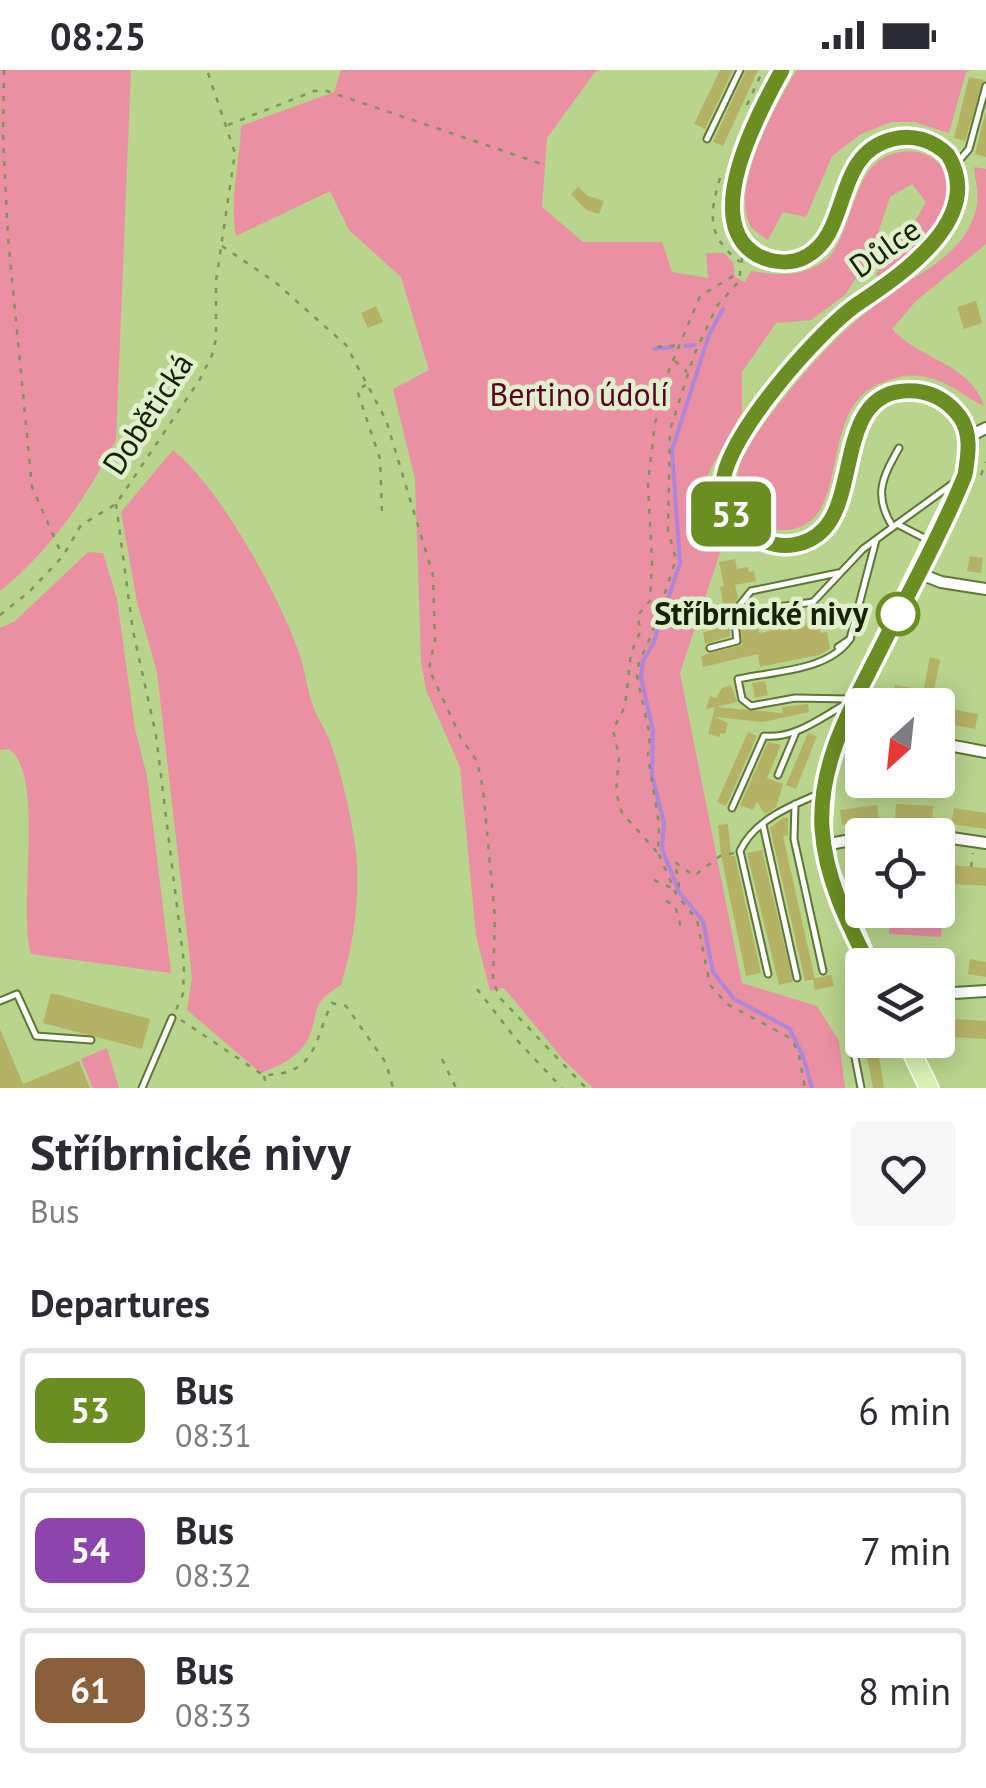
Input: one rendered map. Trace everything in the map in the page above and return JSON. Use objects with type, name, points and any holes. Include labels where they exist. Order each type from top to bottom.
[{"type":"main road","name":"Důlce","points":[[782,70],[748,144],[732,198],[734,226],[741,240],[756,254],[778,262],[811,254],[828,232],[855,167],[876,144],[906,137],[936,145],[956,164],[965,200],[960,224],[953,234],[930,255],[850,309],[810,345],[780,382],[731,458],[723,487],[731,513],[739,525],[764,542],[793,546],[808,541],[828,525],[843,490],[860,422],[877,402],[902,392],[932,394],[960,416],[968,436]]},
{"type":"main road","points":[[860,688],[965,475],[968,436]]},
{"type":"main road","points":[[845,720],[824,792],[824,845],[834,886],[860,948]]},
{"type":"main road","points":[[915,1058],[929,1088]]},
{"type":"street","points":[[968,436],[986,428]]},
{"type":"street","points":[[918,572],[941,582],[986,589]]},
{"type":"street","points":[[955,746],[986,752]]},
{"type":"street","points":[[824,845],[845,841]]},
{"type":"street","points":[[955,842],[986,843]]},
{"type":"street","points":[[955,993],[986,991]]},
{"type":"lane","points":[[707,139],[740,70]]},
{"type":"lane","points":[[956,164],[969,150],[986,86]]},
{"type":"lane","points":[[899,448],[882,480],[881,507],[895,526],[933,543]]},
{"type":"lane","points":[[766,609],[812,602],[877,539],[965,475]]},
{"type":"lane","points":[[845,699],[795,698],[750,706],[742,699],[738,679],[822,662],[840,654],[850,639],[877,539]]},
{"type":"lane","points":[[710,648],[737,642],[734,612],[751,592],[841,572]]},
{"type":"lane","points":[[838,647],[850,639]]},
{"type":"lane","points":[[732,808],[764,736],[776,738],[796,732],[845,705]]},
{"type":"lane","points":[[778,776],[796,732]]},
{"type":"lane","points":[[768,974],[740,851],[746,838],[763,825],[795,804],[824,792]]},
{"type":"lane","points":[[795,804],[794,839],[823,971]]},
{"type":"lane","points":[[763,825],[797,978]]},
{"type":"lane","points":[[857,942],[852,1042],[861,1088]]},
{"type":"lane","points":[[0,1001],[17,994],[36,1036],[91,1040]]},
{"type":"lane","points":[[142,1088],[172,1018]]},
{"type":"path","points":[[4,70],[8,238],[32,487],[63,556]]},
{"type":"path","name":"Dobětická","points":[[0,614],[29,592],[63,556],[82,524],[116,504],[212,355],[216,339],[216,280],[235,153],[207,70]]},
{"type":"path","points":[[226,125],[314,91],[327,91],[542,164]]},
{"type":"path","points":[[222,246],[309,309],[346,345],[386,420],[434,575],[435,640],[429,669],[477,761],[483,788],[495,918],[492,982],[501,1000],[586,1088]]},
{"type":"path","points":[[658,852],[659,824],[648,756],[650,736],[637,676],[676,559],[668,532],[670,430],[716,306],[739,280],[740,262]]},
{"type":"path","points":[[682,932],[672,888],[658,852],[622,813],[616,792],[619,756],[613,730],[625,706],[631,653],[641,630],[637,616],[650,601],[648,483],[654,423],[700,296],[739,272]]},
{"type":"path","points":[[657,347],[680,344]]},
{"type":"path","points":[[674,360],[688,374]]},
{"type":"path","points":[[368,384],[357,390],[380,459],[382,513]]},
{"type":"path","points":[[116,504],[133,631],[156,736],[184,964],[183,994],[172,1018],[184,1021],[264,1075],[278,1075],[298,1069],[316,1050],[332,1003],[346,1006],[386,1063],[393,1088]]},
{"type":"path","points":[[672,888],[678,886],[675,862],[694,876],[720,856],[740,851]]},
{"type":"path","points":[[971,867],[974,852]]},
{"type":"path","points":[[654,880],[672,888],[697,920],[710,984],[726,1004],[792,1039],[800,1054],[805,1088]]},
{"type":"path","points":[[666,901],[674,905]]},
{"type":"path","points":[[477,989],[515,1038],[562,1088]]},
{"type":"path","points":[[442,1059],[456,1088]]},
{"type":"path","points":[[264,1075],[267,1088]]},
{"type":"green space","points":[[0,70],[131,70],[116,440],[66,522],[0,591]]},
{"type":"green space","name":"Bertino údolí","points":[[341,70],[603,70],[595,72],[547,138],[542,207],[583,242],[662,242],[672,272],[708,278],[706,253],[724,253],[733,262],[735,277],[745,282],[751,271],[781,274],[807,270],[832,253],[860,186],[883,158],[902,152],[922,154],[932,158],[947,174],[952,205],[914,253],[876,274],[926,202],[912,184],[890,197],[870,257],[845,295],[811,320],[776,323],[742,372],[742,412],[708,474],[707,502],[726,535],[680,673],[742,983],[817,1006],[839,1041],[845,1088],[593,1088],[563,1059],[504,988],[490,991],[476,936],[460,767],[426,690],[421,661],[415,479],[393,389],[429,370],[401,277],[349,230],[330,191],[236,236],[234,195],[241,126],[334,92]]},
{"type":"green space","points":[[797,70],[971,70],[966,72],[949,133],[914,122],[891,122],[861,134],[832,156],[806,217],[783,212],[768,240],[750,225],[745,209],[746,189],[758,146]]},
{"type":"green space","points":[[974,167],[986,169],[986,244],[916,301],[892,329],[968,380],[984,406],[923,376],[904,376],[879,384],[859,398],[847,418],[820,510],[805,524],[783,530],[761,525],[745,509],[738,487],[738,472],[754,438],[787,393],[841,334],[885,297],[943,258],[965,235],[977,205]]},
{"type":"green space","points":[[173,450],[227,514],[289,627],[314,709],[337,764],[356,851],[356,910],[341,985],[319,1003],[308,1039],[299,1051],[261,1073],[187,1010],[192,978],[157,672],[137,602],[121,512]]},
{"type":"green space","points":[[88,552],[103,553],[117,599],[135,729],[147,776],[171,973],[31,954],[26,785],[20,763],[9,749],[0,750],[0,628],[15,621]]},
{"type":"green space","points":[[890,928],[942,928],[941,937],[889,934]]},
{"type":"green space","points":[[107,1048],[119,1088],[93,1088],[81,1059]]},
{"type":"building","points":[[720,70],[733,70],[705,129],[694,124]]},
{"type":"building","points":[[746,70],[758,70],[723,146],[713,142]]},
{"type":"building","points":[[969,77],[984,80],[965,141],[954,138]]},
{"type":"building","points":[[986,110],[986,157],[975,154]]},
{"type":"building","points":[[578,187],[588,196],[604,201],[599,214],[586,210],[571,194]]},
{"type":"building","points":[[976,301],[982,323],[964,329],[957,307]]},
{"type":"building","points":[[376,306],[383,322],[368,328],[361,313]]},
{"type":"building","points":[[970,556],[983,558],[981,573],[967,571]]},
{"type":"building","points":[[735,559],[737,569],[748,567],[749,572],[754,571],[756,581],[735,585],[738,598],[728,613],[730,636],[705,644],[703,632],[717,629],[715,604],[723,603],[719,562]]},
{"type":"building","points":[[753,599],[759,633],[819,621],[821,633],[827,632],[830,649],[819,655],[760,667],[758,654],[703,667],[701,657],[742,645],[740,614]]},
{"type":"building","points":[[930,657],[940,660],[934,688],[924,688]]},
{"type":"building","points":[[765,681],[768,695],[755,698],[752,683]]},
{"type":"building","points":[[731,685],[737,702],[716,707],[783,713],[782,707],[808,704],[809,712],[763,722],[715,717],[728,723],[725,734],[708,734],[715,707],[706,709],[710,696],[716,698],[722,688]]},
{"type":"building","points":[[955,710],[978,714],[975,729],[955,725]]},
{"type":"building","points":[[748,732],[757,736],[726,806],[717,802]]},
{"type":"building","points":[[808,733],[817,736],[796,789],[786,785]]},
{"type":"building","points":[[768,742],[781,745],[767,778],[783,784],[776,807],[765,814],[757,802],[753,810],[740,805]]},
{"type":"building","points":[[896,804],[933,806],[932,818],[895,818]]},
{"type":"building","points":[[877,805],[879,818],[845,818],[842,825],[840,810]]},
{"type":"building","points":[[954,808],[986,813],[986,829],[955,825]]},
{"type":"building","points":[[788,818],[788,835],[783,836],[815,979],[805,981],[770,828]]},
{"type":"building","points":[[728,824],[731,856],[735,856],[761,973],[746,976],[721,855],[718,825]]},
{"type":"building","points":[[762,850],[793,982],[779,985],[747,853]]},
{"type":"building","points":[[955,865],[986,868],[986,886],[955,884]]},
{"type":"building","points":[[970,959],[986,962],[986,977],[968,974]]},
{"type":"building","points":[[831,975],[834,986],[815,990],[813,979]]},
{"type":"building","points":[[51,993],[150,1019],[142,1049],[43,1023]]},
{"type":"building","points":[[955,1019],[986,1021],[986,1039],[955,1037]]},
{"type":"building","points":[[0,1029],[23,1084],[79,1061],[90,1088],[0,1088]]},
{"type":"building","points":[[867,1058],[879,1058],[880,1062],[884,1088],[873,1088]]},
{"type":"waterway","points":[[723,309],[709,335],[672,450],[680,563],[653,644],[643,661],[641,677],[653,731],[652,775],[664,823],[662,849],[679,892],[703,921],[713,972],[734,999],[789,1028],[803,1056],[812,1088]]},
{"type":"waterway","points":[[685,346],[695,345]]},
{"type":"waterway","points":[[654,349],[673,347]]},
{"type":"bus line","name":"53","points":[[782,70],[761,110],[732,198],[734,226],[747,248],[756,254],[778,262],[790,261],[804,258],[820,246],[855,167],[876,144],[906,137],[936,145],[956,164],[965,188],[964,210],[953,234],[930,255],[850,309],[794,364],[740,441],[723,487],[739,525],[764,542],[793,546],[820,534],[828,525],[843,490],[860,422],[877,402],[902,392],[932,394],[951,406],[966,426],[965,475],[842,726],[826,778],[822,829],[828,867],[861,948]]},
{"type":"place","name":"Stříbrnické nivy","points":[[898,614]]}]
